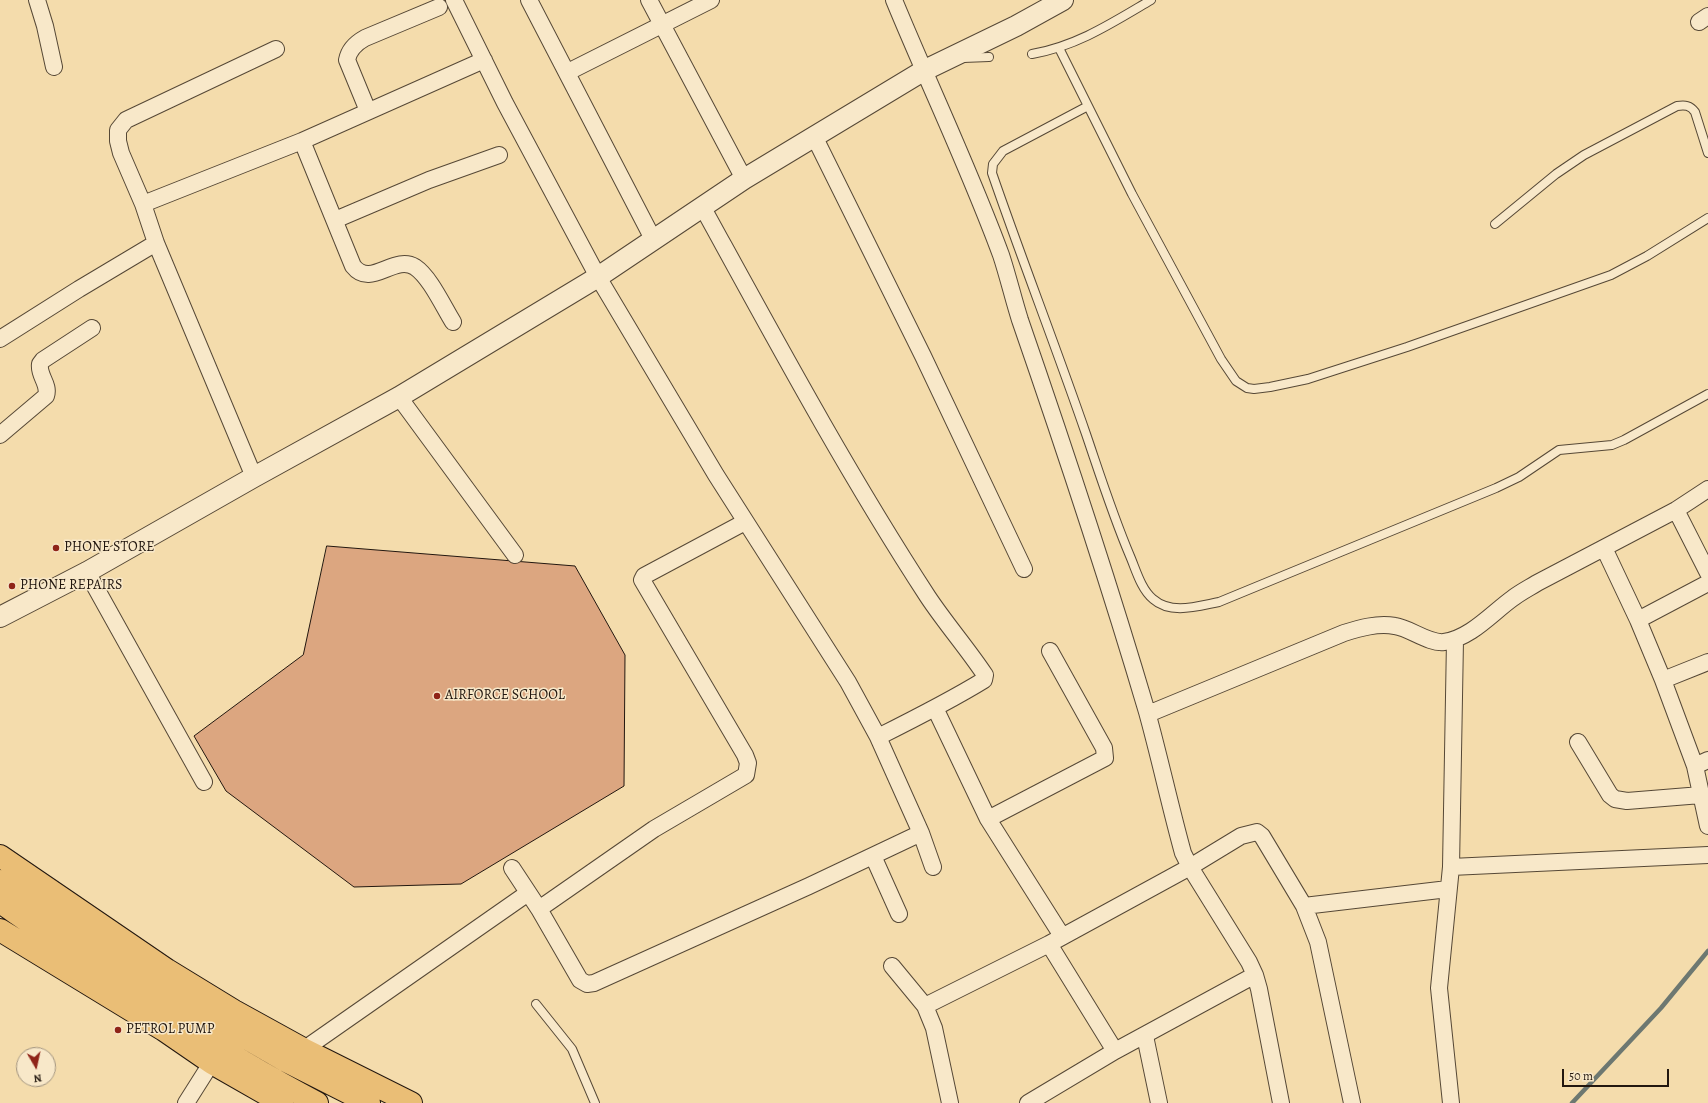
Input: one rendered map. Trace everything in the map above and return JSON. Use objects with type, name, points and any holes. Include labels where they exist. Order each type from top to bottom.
[{"type":"highway","points":[[0,856],[76,909],[174,974],[234,1011],[258,1034]]},
{"type":"highway","points":[[0,880],[82,946],[170,1006],[216,1056],[282,1103]]},
{"type":"highway","points":[[0,902],[82,946]]},
{"type":"highway","points":[[76,909],[88,983]]},
{"type":"highway","points":[[0,930],[164,1030],[317,1103]]},
{"type":"highway","points":[[170,1006],[258,1034],[295,1055],[369,1103]]},
{"type":"highway","points":[[295,1055],[411,1103]]},
{"type":"street","points":[[37,0],[45,26],[54,67]]},
{"type":"street","points":[[454,0],[508,110],[598,277],[745,522],[848,682],[878,737],[933,866]]},
{"type":"street","points":[[529,0],[568,72],[653,239]]},
{"type":"street","points":[[649,0],[744,179]]},
{"type":"street","points":[[568,72],[711,0]]},
{"type":"street","points":[[894,0],[923,71],[957,146],[1001,257],[1018,314],[1053,414],[1148,714],[1172,816],[1183,853],[1249,962],[1255,975],[1281,1103]]},
{"type":"street","points":[[0,617],[87,572],[399,397],[598,277],[653,239],[703,208],[744,179],[814,136],[923,71],[1016,26],[1063,0]]},
{"type":"street","points":[[368,111],[348,60],[348,54],[358,42],[365,38],[439,7]]},
{"type":"street","points":[[254,477],[156,243],[143,204],[121,153],[118,141],[118,130],[126,120],[276,49]]},
{"type":"street","points":[[143,204],[302,141],[484,60]]},
{"type":"street","points":[[814,136],[923,356],[1024,569]]},
{"type":"street","points":[[302,141],[353,266],[357,272],[366,274],[374,273],[402,264],[414,267],[424,276],[453,322]]},
{"type":"street","points":[[335,220],[429,180],[498,155]]},
{"type":"street","points":[[703,208],[809,401],[866,498],[929,598],[985,675],[984,680],[935,708],[878,737]]},
{"type":"street","points":[[0,339],[156,243]]},
{"type":"street","points":[[0,435],[46,396],[47,387],[41,374],[40,364],[92,328]]},
{"type":"street","points":[[399,397],[515,555]]},
{"type":"street","points":[[1148,714],[1344,633],[1362,628],[1382,625],[1396,626],[1442,642],[1455,640],[1470,632],[1515,596],[1568,566],[1676,510],[1708,489]]},
{"type":"street","points":[[1676,510],[1708,573]]},
{"type":"street","points":[[540,909],[654,829],[746,775],[748,763],[745,755],[642,580],[644,576],[745,522]]},
{"type":"street","points":[[1604,548],[1702,763],[1701,795],[1708,826]]},
{"type":"street","points":[[87,572],[204,782]]},
{"type":"street","points":[[1638,620],[1708,583]]},
{"type":"street","points":[[1451,1103],[1439,988],[1451,867],[1455,640]]},
{"type":"street","points":[[988,819],[1105,758],[1104,748],[1050,652]]},
{"type":"street","points":[[1663,680],[1708,662]]},
{"type":"street","points":[[935,708],[988,819],[1115,1051]]},
{"type":"street","points":[[1578,742],[1610,795],[1615,799],[1620,801],[1638,801],[1701,795]]},
{"type":"street","points":[[925,1006],[1055,940],[1190,866],[1240,836],[1257,832],[1262,836],[1304,906],[1318,942],[1352,1103]]},
{"type":"street","points":[[512,868],[540,909],[580,980],[587,984],[601,980],[873,856],[920,833]]},
{"type":"street","points":[[1451,867],[1708,855]]},
{"type":"street","points":[[873,856],[899,914]]},
{"type":"street","points":[[1304,906],[1448,889]]},
{"type":"street","points":[[295,1055],[528,893]]},
{"type":"street","points":[[892,966],[925,1006],[934,1028],[950,1103]]},
{"type":"street","points":[[1028,1103],[1115,1051],[1255,975]]},
{"type":"street","points":[[1145,1036],[1159,1103]]},
{"type":"street","points":[[186,1103],[216,1056]]},
{"type":"lane","points":[[1032,54],[1059,48],[1094,34],[1151,0]]},
{"type":"lane","points":[[1059,48],[1132,194],[1220,359],[1236,381],[1247,388],[1254,389],[1270,387],[1308,379],[1407,347],[1611,275],[1647,256],[1708,218]]},
{"type":"lane","points":[[948,59],[989,57]]},
{"type":"lane","points":[[1496,224],[1556,174],[1584,155],[1677,106],[1684,105],[1691,107],[1695,112],[1708,153]]},
{"type":"lane","points":[[1088,106],[1004,151],[993,164],[992,173],[1086,434],[1113,515],[1139,577],[1153,599],[1165,606],[1176,608],[1190,607],[1220,602],[1496,488],[1519,477],[1559,450],[1612,445],[1624,440],[1708,394]]},
{"type":"lane","points":[[536,1004],[572,1049],[595,1103]]},
{"type":"building","name":"AIRFORCE SCHOOL","points":[[327,546],[575,566],[625,655],[624,786],[461,884],[354,887],[226,791],[194,736],[303,655]]},
{"type":"waterway","points":[[1572,1103],[1661,1008],[1708,951]]},
{"type":"place","name":"PHONE STORE","points":[[56,548]]},
{"type":"place","name":"PHONE REPAIRS","points":[[12,586]]},
{"type":"place","name":"AIRFORCE SCHOOL","points":[[437,696]]},
{"type":"place","name":"PETROL PUMP","points":[[118,1030]]}]
